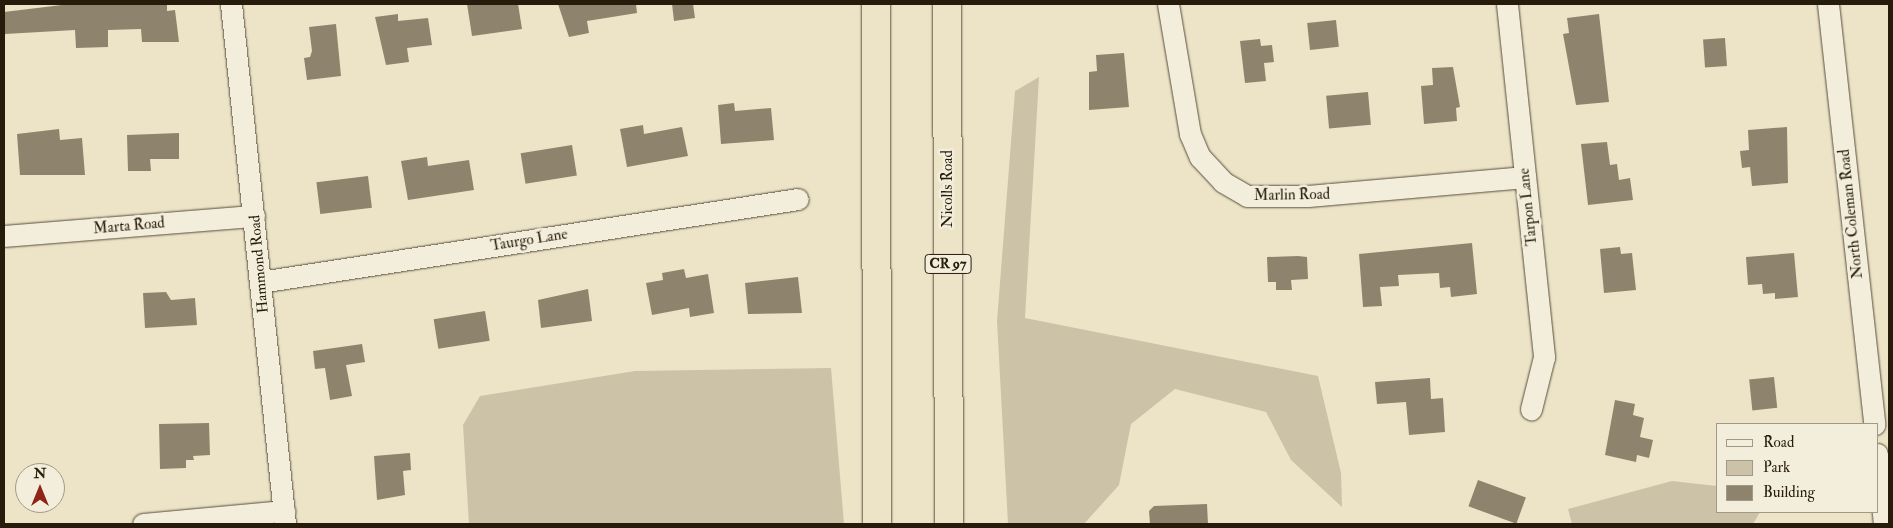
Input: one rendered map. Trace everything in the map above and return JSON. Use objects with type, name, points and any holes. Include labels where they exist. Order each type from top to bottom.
[{"type":"highway","points":[[876,4],[877,524]]},
{"type":"highway","name":"Nicolls Road","points":[[948,4],[949,524]]},
{"type":"street","name":"Hammond Road","points":[[231,4],[284,518]]},
{"type":"street","name":"Marlin Road","points":[[1168,4],[1190,134],[1200,157],[1223,182],[1247,196],[1308,196],[1525,177]]},
{"type":"street","name":"Tarpon Lane","points":[[1507,4],[1544,357],[1531,409]]},
{"type":"street","name":"North Coleman Road","points":[[1828,4],[1874,423]]},
{"type":"street","name":"Taurgo Lane","points":[[260,282],[798,199]]},
{"type":"street","name":"Marta Road","points":[[4,236],[254,216]]},
{"type":"street","points":[[1878,464],[1884,524]]},
{"type":"street","points":[[143,524],[284,518]]},
{"type":"green space","points":[[1039,77],[1025,318],[1318,376],[1341,473],[1342,507],[1291,460],[1266,412],[1175,389],[1131,424],[1119,485],[1084,524],[1008,524],[997,321],[1015,91]]},
{"type":"green space","points":[[831,368],[844,524],[469,524],[463,425],[480,396],[635,371]]},
{"type":"green space","points":[[1672,481],[1716,486],[1716,513],[1759,513],[1753,524],[1572,524],[1568,509]]},
{"type":"building","points":[[70,4],[167,4],[167,11],[175,10],[179,42],[142,42],[141,29],[108,30],[108,47],[76,48],[75,30],[5,34],[4,12]]},
{"type":"building","points":[[467,4],[518,4],[522,29],[472,36]]},
{"type":"building","points":[[558,4],[636,4],[637,13],[587,21],[589,33],[569,37]]},
{"type":"building","points":[[672,4],[693,4],[695,18],[674,21]]},
{"type":"building","points":[[398,14],[398,21],[428,18],[432,45],[407,48],[409,62],[386,65],[375,17]]},
{"type":"building","points":[[1599,14],[1609,102],[1576,105],[1563,34],[1569,33],[1567,18]]},
{"type":"building","points":[[1336,20],[1339,47],[1310,50],[1307,23]]},
{"type":"building","points":[[336,24],[341,76],[307,80],[304,58],[310,57],[312,51],[309,27]]},
{"type":"building","points":[[1725,38],[1727,66],[1705,67],[1703,40]]},
{"type":"building","points":[[1260,39],[1261,46],[1272,45],[1274,62],[1264,63],[1266,81],[1245,83],[1240,41]]},
{"type":"building","points":[[1124,53],[1129,107],[1089,110],[1089,72],[1097,71],[1096,55]]},
{"type":"building","points":[[1453,67],[1460,107],[1456,108],[1457,121],[1424,124],[1421,86],[1433,85],[1432,68]]},
{"type":"building","points":[[1368,92],[1371,125],[1329,129],[1326,96]]},
{"type":"building","points":[[734,103],[735,111],[771,108],[774,140],[721,144],[718,105]]},
{"type":"building","points":[[643,125],[644,134],[682,127],[688,156],[627,167],[620,129]]},
{"type":"building","points":[[1787,127],[1788,183],[1752,186],[1750,167],[1742,168],[1740,151],[1749,150],[1748,130]]},
{"type":"building","points":[[59,129],[60,140],[82,138],[85,175],[20,175],[17,134]]},
{"type":"building","points":[[179,133],[179,159],[150,159],[151,171],[128,171],[127,135]]},
{"type":"building","points":[[1607,142],[1610,165],[1617,164],[1619,180],[1630,178],[1633,200],[1588,205],[1581,144]]},
{"type":"building","points":[[572,145],[577,176],[525,184],[521,153]]},
{"type":"building","points":[[427,157],[428,166],[469,160],[474,190],[408,200],[401,161]]},
{"type":"building","points":[[368,176],[372,208],[320,214],[316,182]]},
{"type":"building","points":[[1472,243],[1477,294],[1451,297],[1450,287],[1440,288],[1439,273],[1398,275],[1399,286],[1380,287],[1382,306],[1363,307],[1359,254]]},
{"type":"building","points":[[1620,247],[1621,254],[1632,253],[1636,290],[1604,293],[1600,249]]},
{"type":"building","points":[[1794,253],[1798,297],[1775,299],[1775,293],[1763,294],[1762,284],[1748,285],[1746,257]]},
{"type":"building","points":[[1267,257],[1307,257],[1308,279],[1291,280],[1292,290],[1276,290],[1276,282],[1268,282]]},
{"type":"building","points":[[684,269],[686,278],[708,274],[714,313],[690,317],[689,308],[652,315],[646,283],[663,280],[662,273]]},
{"type":"building","points":[[798,277],[802,313],[748,314],[745,283]]},
{"type":"building","points":[[588,289],[592,321],[541,328],[538,300]]},
{"type":"building","points":[[166,292],[171,300],[195,298],[197,325],[145,328],[143,293]]},
{"type":"building","points":[[485,311],[490,341],[438,349],[434,319]]},
{"type":"building","points":[[362,344],[365,362],[346,365],[352,396],[330,400],[325,368],[315,369],[313,351]]},
{"type":"building","points":[[1774,377],[1777,408],[1752,410],[1749,380]]},
{"type":"building","points":[[1430,378],[1431,399],[1443,398],[1445,432],[1409,435],[1406,402],[1377,404],[1375,382]]},
{"type":"building","points":[[1615,400],[1635,404],[1633,415],[1644,418],[1640,437],[1653,440],[1649,458],[1637,455],[1636,462],[1605,455]]},
{"type":"building","points":[[209,423],[210,455],[193,456],[194,460],[186,460],[186,468],[160,469],[159,424]]},
{"type":"building","points":[[410,453],[411,470],[403,471],[405,495],[377,500],[374,456]]},
{"type":"building","points":[[1478,480],[1526,497],[1516,524],[1468,506]]},
{"type":"building","points":[[1207,504],[1208,524],[1150,524],[1149,511],[1154,506]]}]
